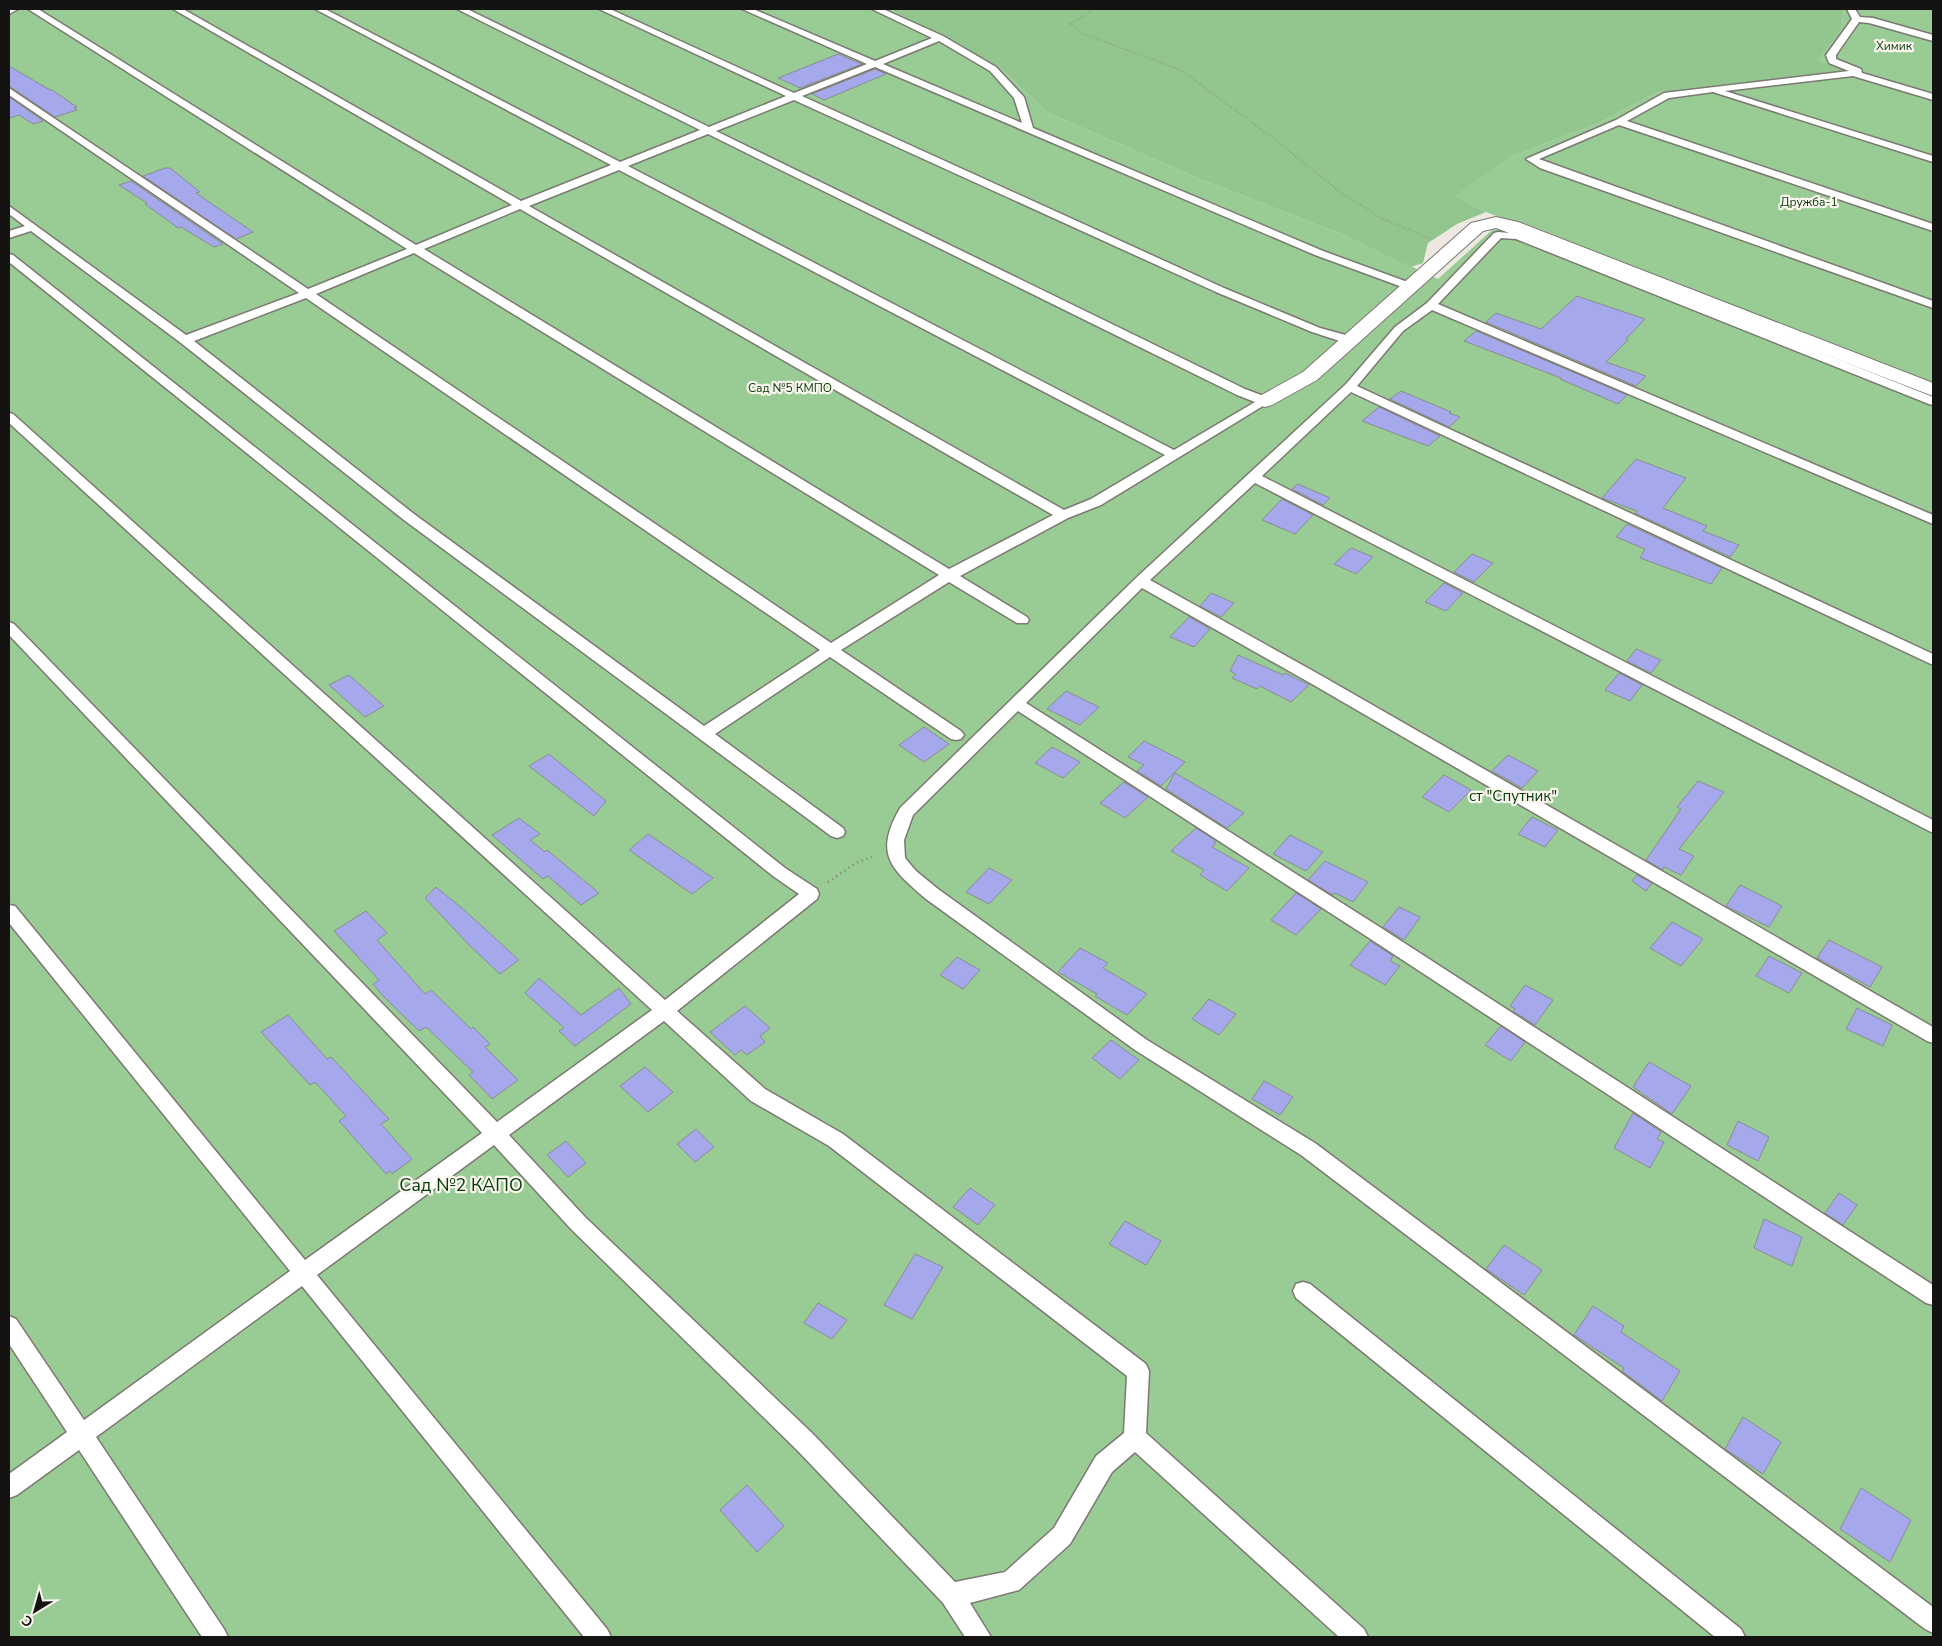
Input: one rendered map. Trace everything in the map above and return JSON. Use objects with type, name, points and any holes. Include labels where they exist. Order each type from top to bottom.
[{"type":"street","points":[[1265,401],[1310,376],[1477,227],[1496,222],[1512,226],[1933,390]]},
{"type":"lane","points":[[9,11],[14,9]]},
{"type":"lane","points":[[32,9],[415,249],[1022,620]]},
{"type":"lane","points":[[177,9],[1063,515]]},
{"type":"lane","points":[[319,9],[1174,455]]},
{"type":"lane","points":[[461,9],[1241,392],[1265,401]]},
{"type":"lane","points":[[603,9],[1220,290],[1316,330],[1349,340]]},
{"type":"lane","points":[[746,9],[1320,253],[1409,286]]},
{"type":"lane","points":[[876,9],[940,38],[993,69],[1019,97],[1028,128]]},
{"type":"lane","points":[[1851,9],[1857,19],[1870,20],[1933,38]]},
{"type":"lane","points":[[1857,19],[1831,55],[1832,61],[1933,95]]},
{"type":"lane","points":[[186,340],[307,294],[520,205],[878,65],[940,38]]},
{"type":"lane","points":[[1933,95],[1854,73],[1667,95],[1619,122],[1531,159],[1544,166],[1933,305]]},
{"type":"lane","points":[[1712,90],[1933,159]]},
{"type":"lane","points":[[9,91],[956,735]]},
{"type":"lane","points":[[1619,122],[1933,228]]},
{"type":"lane","points":[[9,209],[186,340],[409,517],[837,832]]},
{"type":"lane","points":[[9,235],[32,227]]},
{"type":"lane","points":[[1933,401],[1518,236],[1498,235],[1431,305],[1400,329],[1350,387],[1141,581],[906,812],[896,833],[894,853],[900,867],[932,894],[1141,1045],[1308,1149],[1933,1621]]},
{"type":"lane","points":[[9,257],[772,866],[810,894],[666,1010],[304,1275],[80,1434],[9,1487]]},
{"type":"lane","points":[[1431,305],[1933,520]]},
{"type":"lane","points":[[1350,387],[1933,660]]},
{"type":"lane","points":[[705,734],[830,650],[948,576],[1063,515],[1096,502],[1265,401]]},
{"type":"lane","points":[[9,417],[758,1095],[836,1140],[1138,1371],[1135,1438],[1104,1464],[1062,1536],[1011,1582],[951,1595]]},
{"type":"lane","points":[[1252,476],[1933,827]]},
{"type":"lane","points":[[1141,581],[1317,680],[1933,1036]]},
{"type":"lane","points":[[9,627],[496,1134],[578,1223],[805,1442],[951,1595],[979,1637]]},
{"type":"lane","points":[[1016,703],[1380,936],[1933,1296]]},
{"type":"lane","points":[[9,911],[599,1637]]},
{"type":"lane","points":[[1303,1291],[1733,1637]]},
{"type":"lane","points":[[9,1326],[216,1637]]},
{"type":"lane","points":[[1135,1438],[1356,1637]]},
{"type":"path","points":[[1094,9],[1071,24],[1081,33],[1181,70],[1274,139],[1340,192],[1381,218],[1452,248]]},
{"type":"path","points":[[810,894],[856,863],[882,853],[894,853]]},
{"type":"green space","points":[[9,9],[889,9],[1001,68],[1046,112],[1200,179],[1344,235],[1438,279],[1492,230],[1508,229],[1933,394],[1933,1637],[9,1637]]},
{"type":"green space","points":[[889,9],[1844,9],[1841,31],[1819,60],[1846,70],[1812,76],[1655,93],[1601,122],[1513,156],[1454,196],[1486,212],[1457,224],[1428,243],[1423,263],[1411,267],[1344,235],[1200,179],[1046,112],[1001,68]]},
{"type":"green space","name":"Дружба-1","points":[[1844,9],[1933,9],[1933,385],[1486,212],[1453,196],[1513,156],[1601,122],[1655,93],[1812,76],[1845,69],[1819,60],[1841,31]]},
{"type":"building","points":[[838,54],[862,64],[800,88],[778,78]]},
{"type":"building","points":[[9,66],[52,90],[77,107],[74,108],[77,110],[55,117],[9,86]]},
{"type":"building","points":[[875,69],[886,74],[824,100],[812,94]]},
{"type":"building","points":[[9,97],[43,121],[33,124],[19,115],[9,118]]},
{"type":"building","points":[[170,168],[200,192],[196,193],[253,232],[236,239],[143,176]]},
{"type":"building","points":[[131,181],[223,244],[214,247],[181,227],[178,228],[145,204],[147,203],[119,185]]},
{"type":"building","points":[[1577,296],[1645,319],[1626,339],[1628,340],[1606,362],[1646,376],[1636,386],[1486,322],[1496,313],[1541,329]]},
{"type":"building","points":[[1476,331],[1627,395],[1618,404],[1561,378],[1464,341]]},
{"type":"building","points":[[1401,391],[1460,417],[1449,427],[1390,399]]},
{"type":"building","points":[[1379,407],[1440,436],[1428,446],[1362,421]]},
{"type":"building","points":[[1636,459],[1686,478],[1663,508],[1707,526],[1703,531],[1739,545],[1730,557],[1635,513],[1637,511],[1602,498]]},
{"type":"building","points":[[1298,484],[1330,498],[1323,505],[1292,489]]},
{"type":"building","points":[[1282,499],[1313,515],[1295,534],[1262,520]]},
{"type":"building","points":[[1627,524],[1722,568],[1711,584],[1640,558],[1645,549],[1616,537]]},
{"type":"building","points":[[1351,548],[1373,557],[1356,574],[1334,564]]},
{"type":"building","points":[[1472,554],[1493,563],[1474,582],[1454,572]]},
{"type":"building","points":[[1444,583],[1463,593],[1446,611],[1425,602]]},
{"type":"building","points":[[1211,593],[1234,603],[1221,617],[1200,606]]},
{"type":"building","points":[[1189,617],[1210,629],[1194,647],[1170,637]]},
{"type":"building","points":[[1636,649],[1661,660],[1651,673],[1627,661]]},
{"type":"building","points":[[1238,655],[1283,675],[1285,673],[1309,685],[1291,702],[1260,686],[1257,689],[1232,678],[1236,674],[1230,671]]},
{"type":"building","points":[[1619,673],[1642,685],[1630,701],[1605,690]]},
{"type":"building","points":[[349,675],[384,706],[365,717],[329,685]]},
{"type":"building","points":[[1066,691],[1099,707],[1080,725],[1047,709]]},
{"type":"building","points":[[924,727],[949,744],[924,762],[899,745]]},
{"type":"building","points":[[1144,741],[1185,762],[1161,786],[1137,771],[1144,765],[1128,757]]},
{"type":"building","points":[[1052,747],[1080,762],[1063,778],[1035,763]]},
{"type":"building","points":[[549,754],[606,801],[594,816],[529,766]]},
{"type":"building","points":[[1508,755],[1538,771],[1522,788],[1492,771]]},
{"type":"building","points":[[1175,773],[1244,813],[1227,828],[1166,789]]},
{"type":"building","points":[[1444,775],[1471,790],[1449,812],[1422,797]]},
{"type":"building","points":[[1698,781],[1724,792],[1679,849],[1694,856],[1681,875],[1664,867],[1663,870],[1646,860],[1681,809],[1677,807]]},
{"type":"building","points":[[1124,782],[1148,797],[1125,818],[1100,803]]},
{"type":"building","points":[[1532,817],[1558,830],[1545,847],[1518,834]]},
{"type":"building","points":[[519,818],[540,834],[530,840],[545,852],[547,850],[599,893],[581,905],[548,876],[543,879],[492,835]]},
{"type":"building","points":[[1196,828],[1215,840],[1214,842],[1216,843],[1212,847],[1249,868],[1227,891],[1200,875],[1204,870],[1171,851]]},
{"type":"building","points":[[648,834],[713,878],[692,894],[629,850]]},
{"type":"building","points":[[1290,835],[1323,852],[1306,871],[1273,854]]},
{"type":"building","points":[[1325,861],[1368,882],[1353,902],[1335,893],[1333,895],[1308,880]]},
{"type":"building","points":[[989,868],[1012,880],[989,904],[966,892]]},
{"type":"building","points":[[1637,875],[1652,883],[1646,891],[1632,881]]},
{"type":"building","points":[[1740,885],[1782,906],[1769,927],[1726,906]]},
{"type":"building","points":[[436,887],[519,960],[500,974],[470,946],[425,898]]},
{"type":"building","points":[[1296,893],[1321,909],[1296,935],[1271,920]]},
{"type":"building","points":[[1399,907],[1420,917],[1404,940],[1383,927]]},
{"type":"building","points":[[366,911],[387,933],[377,940],[425,994],[431,990],[471,1029],[473,1027],[490,1044],[485,1047],[518,1080],[492,1099],[469,1075],[473,1072],[426,1027],[419,1031],[384,997],[373,984],[379,980],[334,931]]},
{"type":"building","points":[[1672,922],[1703,939],[1681,966],[1650,948]]},
{"type":"building","points":[[1829,940],[1882,967],[1870,987],[1817,958]]},
{"type":"building","points":[[1370,941],[1393,956],[1390,961],[1400,966],[1385,985],[1350,965]]},
{"type":"building","points":[[1080,948],[1108,963],[1103,968],[1147,994],[1127,1015],[1095,996],[1097,994],[1058,972]]},
{"type":"building","points":[[1769,956],[1802,973],[1789,993],[1756,976]]},
{"type":"building","points":[[957,957],[980,970],[963,989],[940,975]]},
{"type":"building","points":[[539,978],[581,1015],[619,988],[631,1004],[575,1046],[559,1031],[564,1028],[525,993]]},
{"type":"building","points":[[1525,985],[1553,1000],[1535,1025],[1513,1011],[1515,1009],[1510,1006]]},
{"type":"building","points":[[1209,999],[1236,1014],[1219,1035],[1192,1019]]},
{"type":"building","points":[[745,1006],[770,1028],[760,1036],[765,1042],[747,1055],[741,1050],[735,1055],[710,1032]]},
{"type":"building","points":[[1857,1008],[1892,1025],[1883,1046],[1846,1029]]},
{"type":"building","points":[[288,1015],[327,1059],[331,1057],[389,1119],[381,1124],[412,1159],[392,1174],[390,1171],[386,1174],[339,1121],[346,1116],[315,1082],[310,1085],[261,1032]]},
{"type":"building","points":[[1501,1026],[1525,1042],[1511,1061],[1485,1045]]},
{"type":"building","points":[[1111,1040],[1139,1060],[1120,1079],[1092,1058]]},
{"type":"building","points":[[1649,1062],[1691,1086],[1672,1114],[1633,1087]]},
{"type":"building","points":[[645,1067],[673,1092],[648,1112],[620,1086]]},
{"type":"building","points":[[1264,1081],[1293,1097],[1280,1115],[1252,1099]]},
{"type":"building","points":[[1633,1113],[1661,1132],[1657,1139],[1664,1142],[1650,1168],[1614,1148]]},
{"type":"building","points":[[1738,1121],[1769,1137],[1758,1161],[1727,1145]]},
{"type":"building","points":[[696,1129],[714,1147],[695,1162],[677,1144]]},
{"type":"building","points":[[566,1141],[586,1163],[568,1177],[547,1155]]},
{"type":"building","points":[[970,1188],[995,1205],[978,1225],[953,1207]]},
{"type":"building","points":[[1839,1193],[1857,1205],[1843,1225],[1825,1213]]},
{"type":"building","points":[[1764,1219],[1802,1237],[1792,1266],[1754,1248]]},
{"type":"building","points":[[1125,1221],[1161,1241],[1146,1265],[1109,1244]]},
{"type":"building","points":[[1504,1245],[1542,1270],[1524,1295],[1486,1269]]},
{"type":"building","points":[[915,1254],[943,1267],[912,1319],[884,1305]]},
{"type":"building","points":[[818,1303],[847,1320],[832,1339],[804,1323]]},
{"type":"building","points":[[1593,1306],[1624,1326],[1621,1332],[1680,1371],[1662,1401],[1622,1371],[1624,1368],[1574,1335]]},
{"type":"building","points":[[1743,1417],[1781,1442],[1763,1474],[1725,1449]]},
{"type":"building","points":[[747,1485],[784,1526],[757,1552],[720,1510]]},
{"type":"building","points":[[1861,1488],[1911,1520],[1890,1562],[1840,1529]]},
{"type":"park label","name":"Химик","points":[[1894,46]]},
{"type":"park label","name":"Сад №5 КМПО","points":[[790,388]]},
{"type":"park label","name":"ст \"Спутник\"","points":[[1513,796]]},
{"type":"park label","name":"Сад №2 КАПО","points":[[461,1185]]}]
